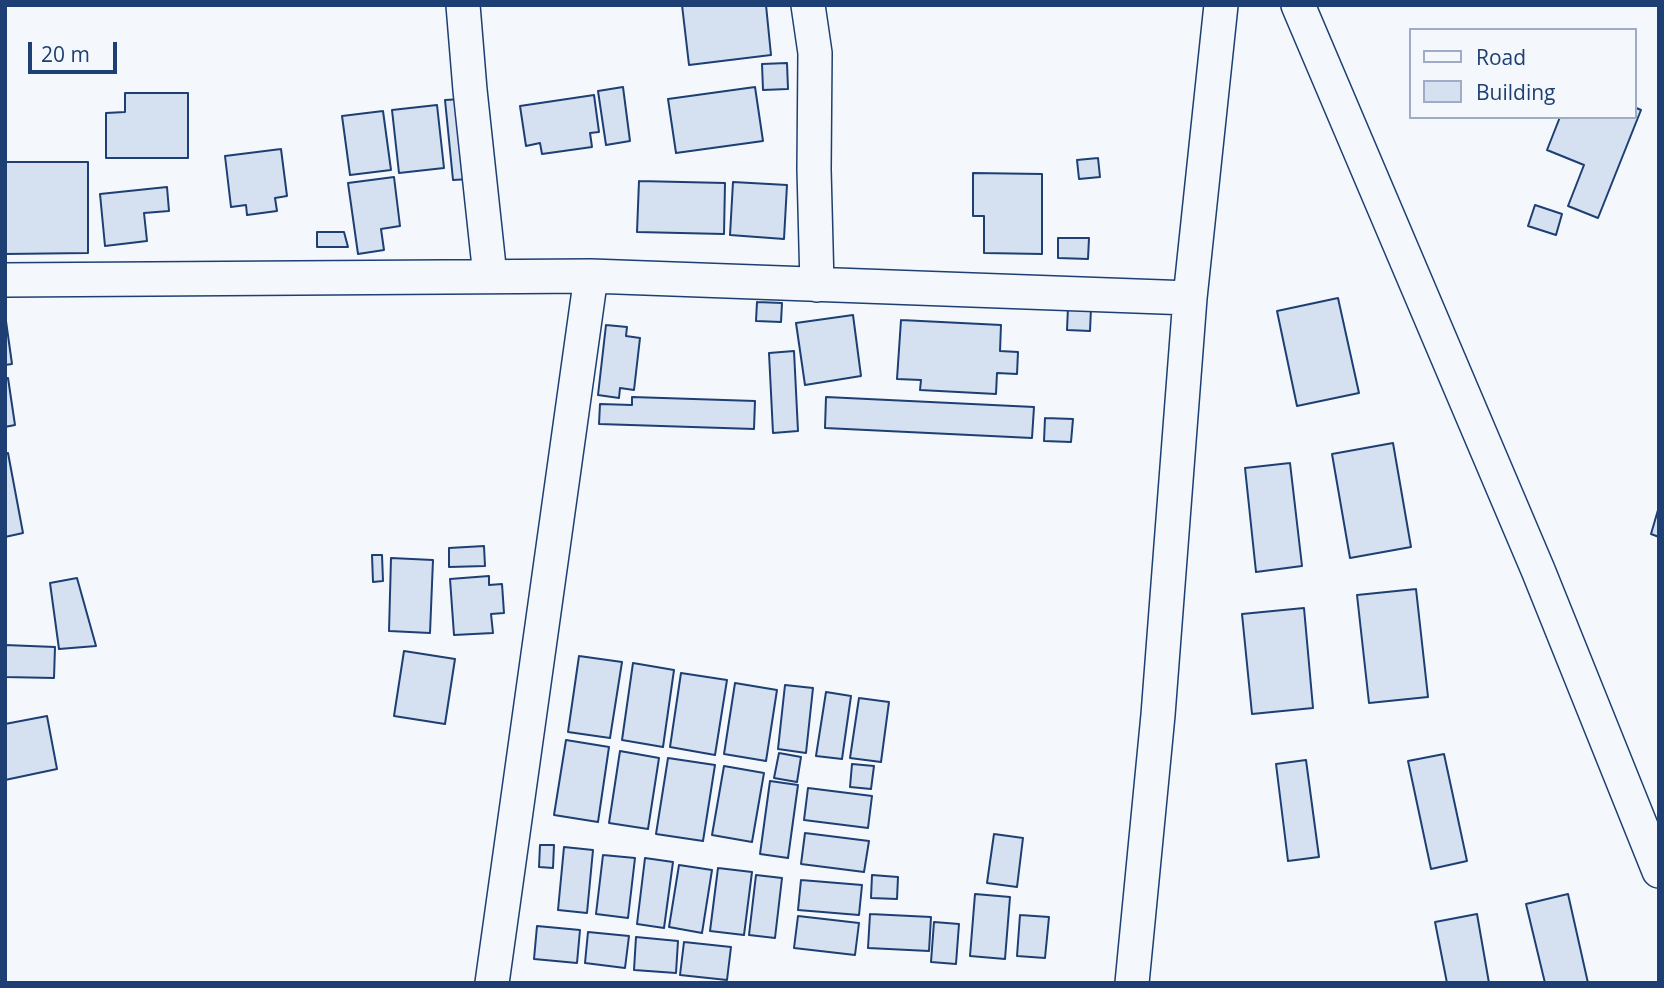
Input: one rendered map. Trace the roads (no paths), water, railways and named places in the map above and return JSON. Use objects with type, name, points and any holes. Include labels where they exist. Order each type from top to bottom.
[{"type":"street","points":[[463,5],[490,276]]},
{"type":"street","points":[[808,5],[815,53],[817,285]]},
{"type":"street","points":[[1132,983],[1158,715],[1189,298],[1221,5]]},
{"type":"street","points":[[1298,5],[1538,570],[1659,871]]},
{"type":"street","points":[[492,983],[591,276]]},
{"type":"street","points":[[5,281],[591,276],[1189,298]]}]
